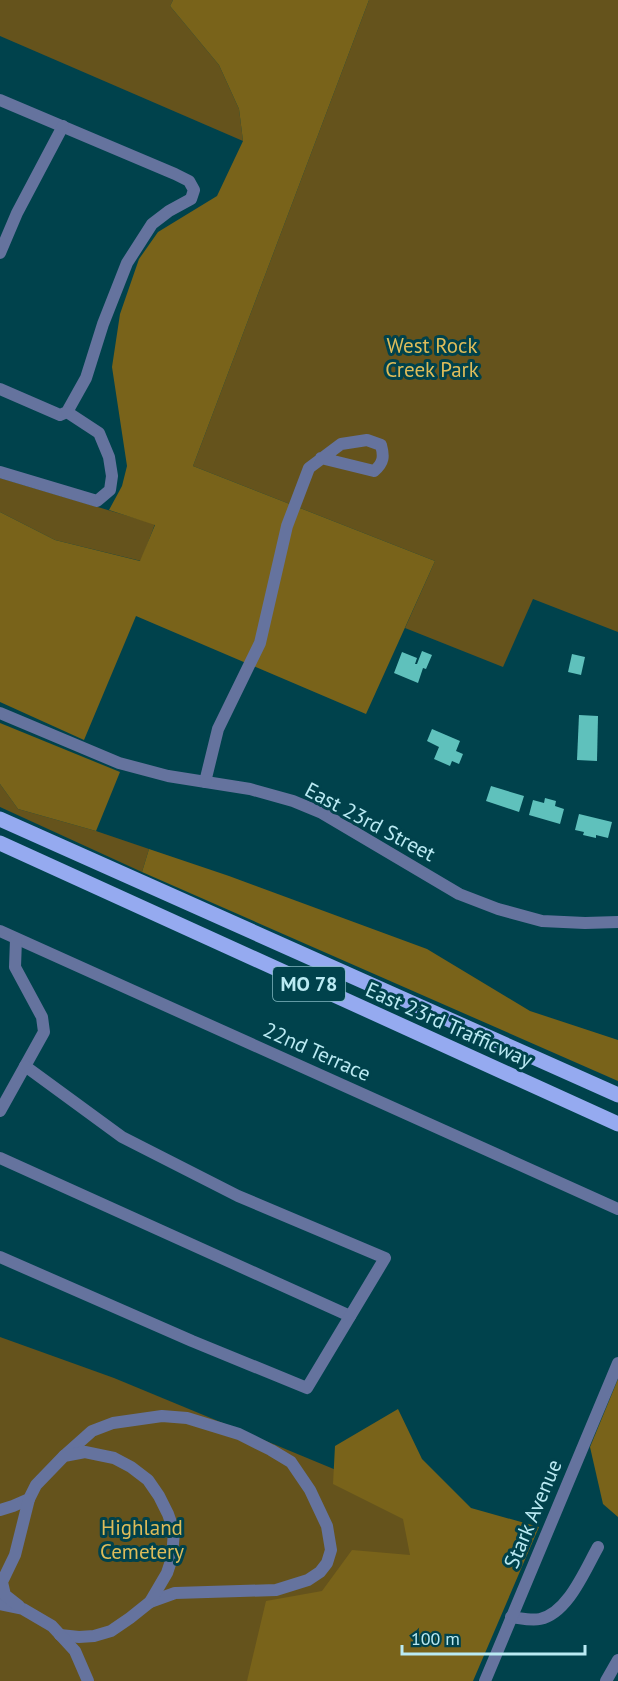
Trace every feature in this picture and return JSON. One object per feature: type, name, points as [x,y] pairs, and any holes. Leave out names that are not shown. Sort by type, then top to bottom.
[{"type":"main road","name":"East 23rd Trafficway","points":[[0,819],[618,1095]]},
{"type":"main road","name":"East 23rd Trafficway","points":[[0,843],[618,1124]]},
{"type":"street","points":[[0,100],[175,174],[189,181],[194,189],[191,199],[152,224],[127,262],[107,313],[86,378],[67,412],[60,415],[0,389]]},
{"type":"street","points":[[0,253],[17,213],[63,126]]},
{"type":"street","points":[[0,472],[97,501],[110,490],[112,476],[109,457],[99,434],[67,412]]},
{"type":"street","points":[[205,782],[218,729],[260,643],[286,526],[309,468],[321,458],[341,444],[367,440],[381,445],[383,454],[381,466],[374,471],[321,458]]},
{"type":"street","name":"East 23rd Street","points":[[0,713],[119,763],[168,776],[249,789],[293,801],[322,813],[459,894],[498,909],[542,921],[618,922]]},
{"type":"street","name":"22nd Terrace","points":[[0,931],[618,1209]]},
{"type":"street","points":[[0,1111],[44,1032],[42,1017],[15,967],[16,939]]},
{"type":"street","points":[[0,1257],[192,1341],[307,1388],[386,1258],[238,1196],[122,1137],[25,1066]]},
{"type":"street","points":[[0,1158],[350,1316]]},
{"type":"street","name":"Stark Avenue","points":[[485,1681],[618,1363]]},
{"type":"street","points":[[60,1635],[94,1636],[111,1631],[150,1602],[162,1597],[184,1593],[276,1590],[308,1580],[320,1572],[327,1563],[332,1550],[327,1526],[299,1472],[291,1462],[239,1434],[187,1418],[162,1416],[113,1423],[92,1431],[64,1456],[36,1485],[28,1498],[15,1555],[1,1582],[5,1595],[22,1609],[52,1626],[60,1635],[75,1651],[88,1681]]},
{"type":"street","points":[[64,1456],[85,1452],[114,1458],[148,1480],[159,1496],[174,1531],[172,1558],[167,1574],[150,1602]]},
{"type":"street","points":[[0,1510],[28,1498]]},
{"type":"street","points":[[512,1617],[537,1620],[549,1616],[565,1603],[598,1547]]},
{"type":"street","points":[[0,1604],[22,1609]]},
{"type":"street","points":[[606,1681],[618,1660]]},
{"type":"green space","points":[[0,0],[173,0],[170,6],[219,65],[239,109],[243,141],[0,36]]},
{"type":"green space","name":"West Rock Creek Park","points":[[369,0],[618,0],[618,632],[533,599],[503,667],[405,628],[435,561],[193,466]]},
{"type":"green space","points":[[0,478],[155,524],[141,561],[55,540],[0,512]]},
{"type":"green space","points":[[0,784],[18,809],[149,849],[142,872],[0,807]]},
{"type":"green space","name":"Highland Cemetery","points":[[0,1337],[114,1378],[522,1547],[466,1681],[0,1681]]},
{"type":"shaded area","points":[[173,0],[369,0],[193,466],[435,561],[366,714],[136,616],[84,740],[0,702],[0,512],[55,540],[140,561],[155,525],[109,510],[122,486],[127,466],[112,367],[120,314],[139,259],[158,232],[217,196],[243,141],[239,109],[219,65],[170,6]]},
{"type":"shaded area","points":[[0,723],[120,772],[96,831],[18,809],[0,784]]},
{"type":"shaded area","points":[[149,849],[427,949],[530,1011],[618,1040],[618,1081],[142,872]]},
{"type":"shaded area","points":[[618,1379],[618,1517],[603,1504],[590,1447]]},
{"type":"shaded area","points":[[398,1409],[422,1459],[471,1508],[539,1527],[473,1681],[247,1681],[266,1601],[322,1591],[352,1550],[410,1555],[403,1519],[333,1484],[335,1446]]},
{"type":"building","points":[[422,651],[432,655],[426,669],[423,668],[418,683],[394,673],[402,652],[417,658],[415,664],[417,664]]},
{"type":"building","points":[[572,654],[585,657],[581,675],[568,672]]},
{"type":"building","points":[[579,715],[598,716],[597,761],[577,760]]},
{"type":"building","points":[[432,729],[460,741],[456,751],[463,754],[459,764],[452,761],[450,766],[434,759],[439,747],[427,741]]},
{"type":"building","points":[[491,786],[524,796],[519,812],[486,801]]},
{"type":"building","points":[[545,798],[556,801],[555,806],[564,809],[560,824],[529,815],[533,800],[544,803]]},
{"type":"building","points":[[579,814],[612,822],[608,838],[583,835],[584,832],[575,830]]}]
